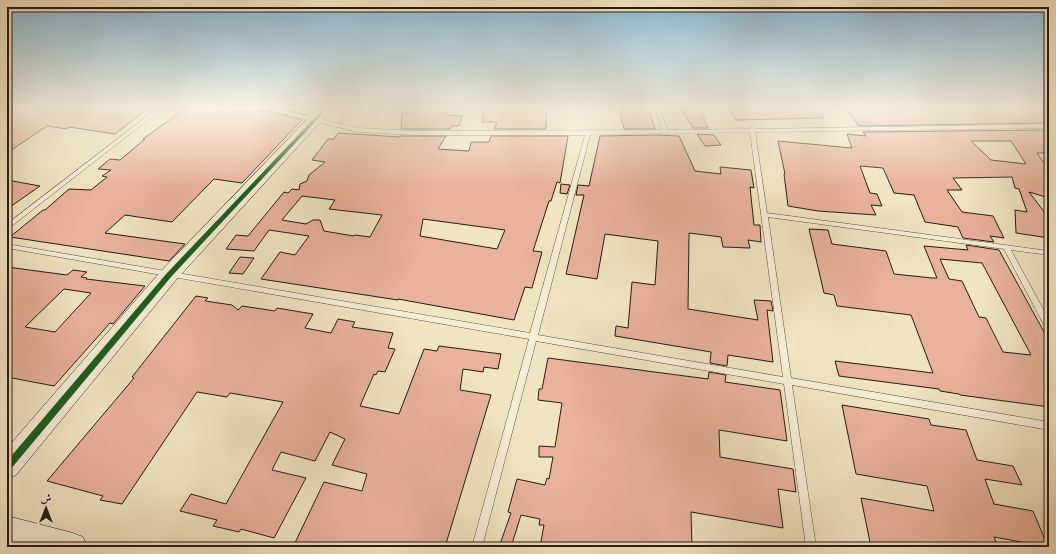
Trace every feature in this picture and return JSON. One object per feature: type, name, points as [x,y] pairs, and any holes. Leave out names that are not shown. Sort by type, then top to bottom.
[{"type":"street","points":[[7,467],[169,274],[300,134]]},
{"type":"street","points":[[7,530],[74,547]]},
{"type":"lane","points":[[7,227],[128,134]]},
{"type":"lane","points":[[477,547],[588,134]]},
{"type":"lane","points":[[753,134],[789,382],[811,547]]},
{"type":"lane","points":[[765,215],[1049,253]]},
{"type":"lane","points":[[7,246],[1049,426]]},
{"type":"lane","points":[[1006,247],[1049,327]]},
{"type":"building","points":[[7,134],[35,134],[7,153]]},
{"type":"building","points":[[150,134],[289,134],[242,183],[214,179],[172,222],[125,215],[105,233],[185,244],[169,261],[10,237],[69,189],[91,190],[107,177],[102,176],[111,170],[98,169],[110,159],[120,160],[145,139],[143,139]]},
{"type":"building","points":[[337,134],[400,137],[446,136],[438,149],[469,151],[471,142],[489,142],[491,136],[568,136],[560,183],[557,182],[551,201],[549,201],[533,251],[542,252],[532,288],[525,287],[514,320],[398,299],[261,279],[280,252],[295,255],[309,236],[269,230],[254,251],[226,249],[236,235],[248,236],[284,192],[288,193],[292,189],[299,190],[300,184],[307,181],[309,175],[325,162],[312,160],[328,139],[334,139]],"holes":[[[302,196],[335,200],[329,209],[382,215],[370,237],[324,231],[320,220],[313,220],[306,224],[282,220]],[[423,219],[505,230],[497,249],[420,236]]]},
{"type":"building","points":[[697,134],[714,135],[721,145],[705,146]]},
{"type":"building","points":[[847,134],[866,136],[864,134],[1049,134],[1049,153],[1037,153],[1049,170],[1049,198],[1029,192],[1049,218],[1049,238],[1016,233],[1015,210],[1027,212],[1019,189],[1015,188],[1012,177],[953,178],[962,190],[947,190],[962,212],[993,216],[1004,238],[990,236],[994,242],[963,238],[958,227],[925,222],[914,195],[894,193],[883,168],[860,166],[870,193],[877,194],[882,206],[871,205],[876,215],[818,211],[788,206],[785,174],[778,141],[852,148]],"holes":[[[971,141],[1011,141],[1026,164],[991,160]]]},
{"type":"building","points":[[600,136],[679,136],[695,171],[721,174],[720,167],[751,170],[754,188],[750,187],[754,225],[760,225],[761,242],[748,240],[750,248],[723,247],[721,237],[689,233],[688,309],[758,320],[754,300],[771,301],[773,311],[767,310],[773,362],[728,355],[727,366],[710,363],[711,352],[615,336],[616,326],[628,328],[632,282],[655,285],[658,241],[605,234],[597,279],[566,274],[584,195],[576,195],[578,185],[589,186]]},
{"type":"building","points":[[7,180],[40,186],[7,209]]},
{"type":"building","points":[[561,184],[570,185],[567,194],[560,193]]},
{"type":"building","points":[[809,229],[828,230],[832,244],[886,251],[894,274],[937,278],[924,246],[968,250],[966,245],[999,250],[1049,341],[1049,407],[960,395],[940,391],[939,389],[839,376],[835,361],[933,373],[911,315],[837,306],[834,295],[824,293]],"holes":[[[940,259],[982,263],[1031,355],[1003,352],[986,318],[979,317],[962,281],[949,279]]]},
{"type":"building","points":[[240,257],[254,258],[243,274],[229,273]]},
{"type":"building","points":[[7,267],[67,275],[73,270],[87,272],[81,277],[87,278],[86,279],[145,286],[113,324],[110,323],[54,386],[7,377]],"holes":[[[64,289],[91,293],[55,332],[25,327]]]},
{"type":"building","points":[[196,296],[208,298],[205,301],[232,305],[238,310],[242,306],[275,311],[277,308],[313,314],[305,328],[331,333],[338,319],[355,322],[352,327],[393,333],[388,348],[395,349],[385,372],[378,371],[376,375],[374,374],[360,406],[399,414],[424,349],[437,351],[439,346],[501,354],[498,369],[484,367],[483,372],[463,369],[460,390],[491,395],[445,547],[293,547],[324,482],[362,491],[367,474],[332,465],[345,439],[330,432],[315,461],[281,452],[272,470],[306,478],[274,538],[241,529],[239,532],[213,526],[217,520],[180,511],[191,494],[226,504],[283,402],[230,393],[227,397],[197,392],[122,504],[100,500],[103,496],[47,481],[134,378],[132,377]]},
{"type":"building","points":[[548,358],[708,379],[709,372],[726,375],[725,382],[780,390],[787,441],[719,430],[720,457],[793,469],[796,492],[778,489],[783,528],[691,512],[692,547],[540,547],[544,525],[539,525],[540,519],[521,515],[511,547],[499,547],[511,513],[508,512],[517,479],[545,485],[547,478],[549,479],[553,457],[539,457],[539,446],[555,447],[562,403],[538,400],[539,389],[542,389]]},
{"type":"building","points":[[842,405],[929,419],[931,425],[966,430],[977,460],[1013,466],[1022,485],[985,479],[994,504],[1033,511],[1048,547],[994,537],[998,547],[871,547],[861,498],[934,511],[927,486],[856,474]]},
{"type":"cycle path","points":[[7,467],[169,275],[302,134]]}]
